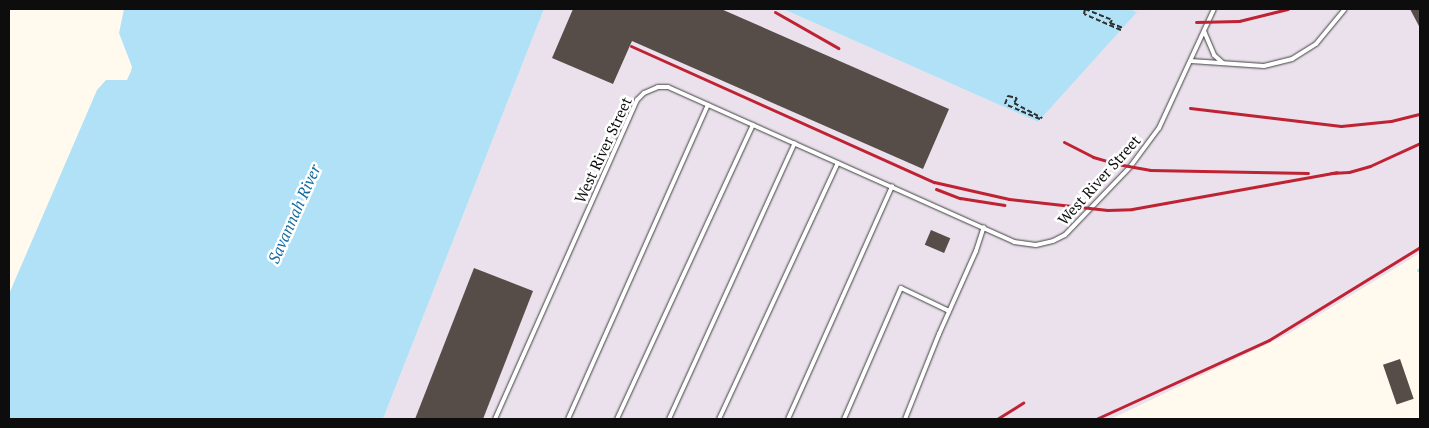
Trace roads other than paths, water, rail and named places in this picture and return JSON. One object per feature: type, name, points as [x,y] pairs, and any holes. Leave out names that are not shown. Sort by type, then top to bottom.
[{"type":"lane","name":"West River Street","points":[[495,419],[637,100],[651,90],[668,87],[1014,242],[1036,245],[1053,241],[1065,235],[1130,166],[1160,128],[1214,9]]},
{"type":"lane","points":[[1191,61],[1264,66],[1292,59],[1316,44],[1344,9]]},
{"type":"lane","points":[[1204,31],[1214,55],[1223,64]]},
{"type":"lane","points":[[568,419],[708,104]]},
{"type":"lane","points":[[617,419],[753,124]]},
{"type":"lane","points":[[669,419],[795,143]]},
{"type":"lane","points":[[719,419],[838,163]]},
{"type":"lane","points":[[788,419],[892,186]]},
{"type":"lane","points":[[905,419],[949,311],[976,251],[984,227]]},
{"type":"lane","points":[[844,419],[901,288],[949,311]]},
{"type":"water","name":"Savannah River","points":[[124,9],[544,9],[383,419],[9,419],[9,294],[97,90],[106,80],[127,80],[131,71],[132,67],[119,33]]},
{"type":"water","points":[[783,9],[1129,9],[1137,12],[1038,122]]},
{"type":"railway","points":[[1196,22],[1239,21],[1288,9]]},
{"type":"railway","points":[[775,12],[838,48]]},
{"type":"railway","points":[[631,46],[934,182],[1009,199],[1107,210],[1132,209],[1337,172]]},
{"type":"railway","points":[[1190,108],[1341,126],[1391,121],[1420,114]]},
{"type":"railway","points":[[1064,142],[1093,157],[1150,170],[1308,173]]},
{"type":"railway","points":[[1331,173],[1349,172],[1370,166],[1420,143]]},
{"type":"railway","points":[[936,189],[960,198],[1004,205]]},
{"type":"railway","points":[[1096,419],[1269,340],[1420,247]]},
{"type":"railway","points":[[997,419],[1023,403]]}]
